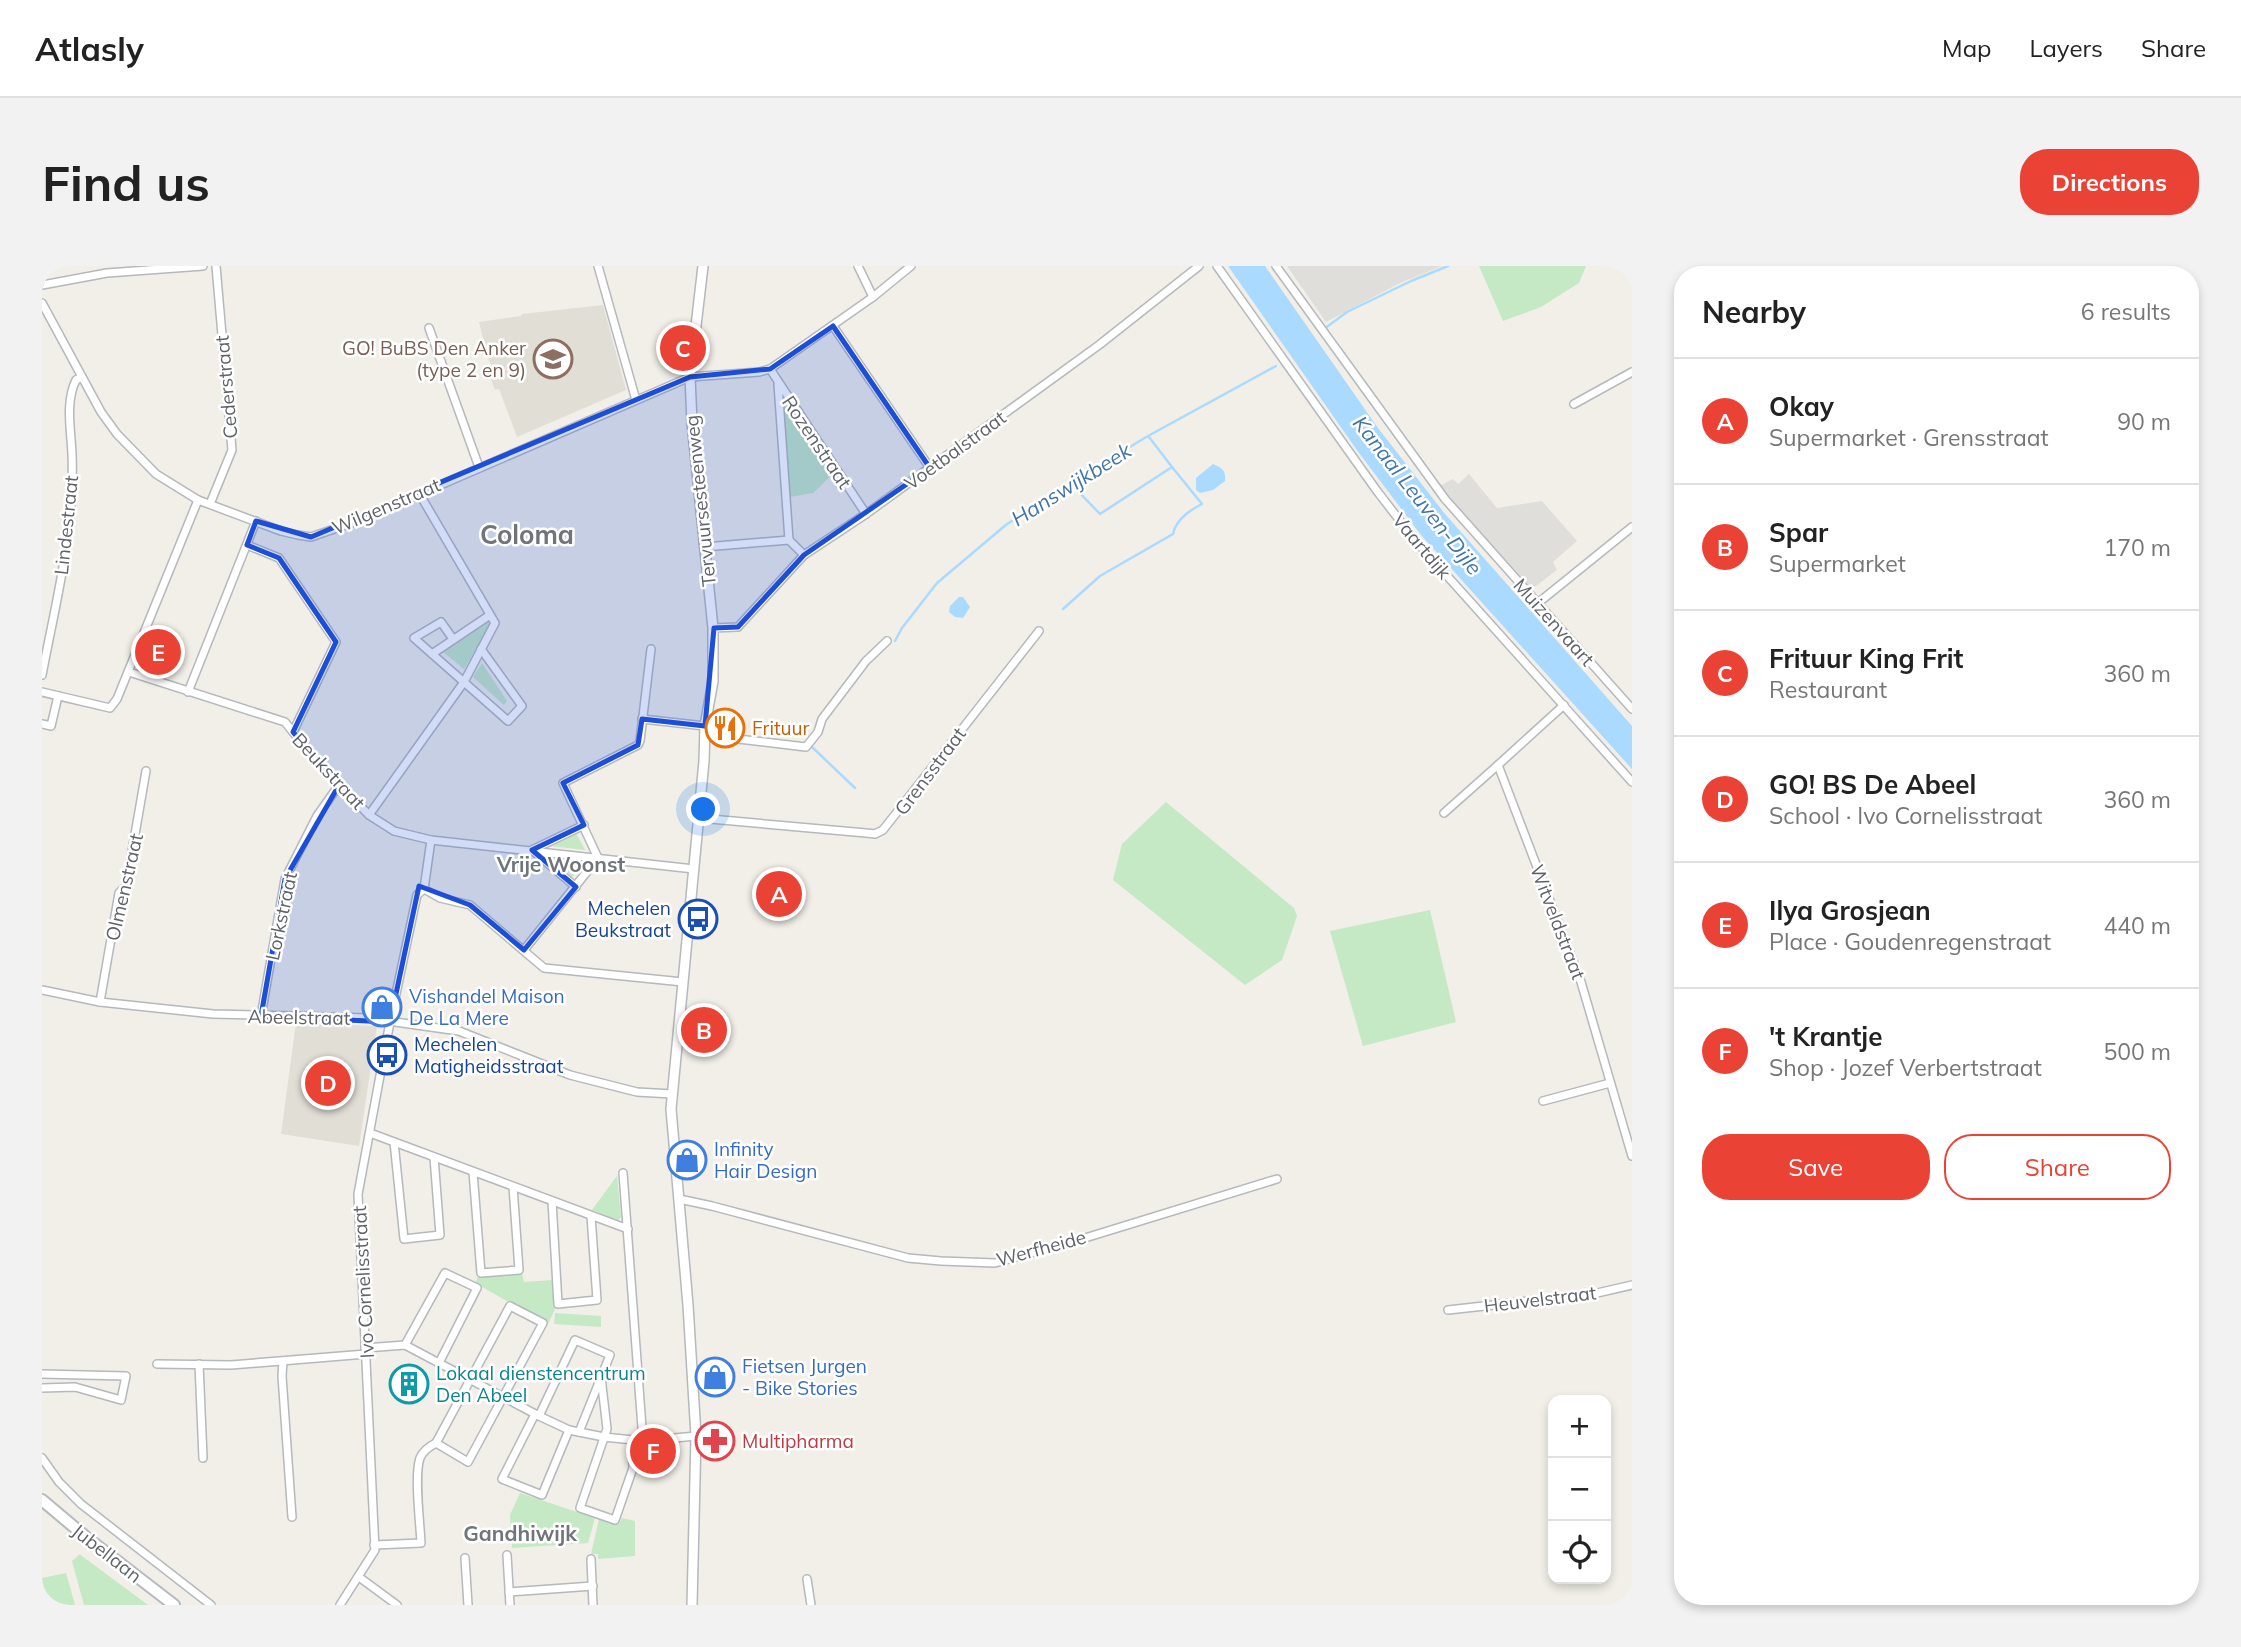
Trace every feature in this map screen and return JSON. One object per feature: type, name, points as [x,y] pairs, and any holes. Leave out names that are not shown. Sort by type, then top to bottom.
[{"type":"main road","name":"Jubellaan","points":[[42,1500],[174,1605]]},
{"type":"street","points":[[42,285],[107,273],[203,266]]},
{"type":"street","name":"Cederstraat","points":[[210,504],[232,450],[216,266]]},
{"type":"street","points":[[597,266],[636,400]]},
{"type":"street","name":"Tervuursesteenweg","points":[[692,1605],[696,1436],[688,1305],[671,1123],[704,761],[704,731],[713,681],[713,628],[692,423],[690,377],[703,266]]},
{"type":"street","points":[[858,266],[873,297]]},
{"type":"street","points":[[769,369],[873,297],[911,266]]},
{"type":"street","name":"Voetbalstraat","points":[[713,628],[738,626],[804,555],[866,514],[1099,345],[1199,266]]},
{"type":"street","name":"Vaartdijk","points":[[1217,266],[1414,539],[1632,782]]},
{"type":"street","name":"Muizenvaart","points":[[1276,266],[1445,499],[1632,709]]},
{"type":"street","name":"Wilgenstraat","points":[[42,303],[101,412],[133,453],[156,474],[198,500],[281,531],[311,537],[357,521],[690,377],[769,369]]},
{"type":"street","points":[[833,326],[930,468]]},
{"type":"street","points":[[429,328],[479,467]]},
{"type":"street","name":"Rozenstraat","points":[[769,369],[866,514]]},
{"type":"street","points":[[1574,404],[1632,372]]},
{"type":"street","name":"Lindestraat","points":[[42,675],[68,547],[73,485],[70,397],[76,380],[82,377]]},
{"type":"street","points":[[778,383],[789,540],[804,555]]},
{"type":"street","points":[[369,815],[464,682],[495,623],[419,493]]},
{"type":"street","points":[[42,692],[110,708],[129,672],[198,500]]},
{"type":"street","points":[[188,692],[256,521]]},
{"type":"street","points":[[1538,603],[1632,527]]},
{"type":"street","points":[[705,547],[789,540]]},
{"type":"street","points":[[247,544],[279,558],[336,642],[293,732]]},
{"type":"street","points":[[432,654],[490,615]]},
{"type":"street","points":[[453,639],[442,622],[414,638],[508,721],[522,706],[481,649]]},
{"type":"street","name":"Grensstraat","points":[[699,818],[875,834],[883,831],[1039,632]]},
{"type":"street","points":[[642,719],[764,742],[806,747],[818,732],[821,719],[866,661],[887,641]]},
{"type":"street","points":[[524,950],[598,858],[563,783],[638,745],[651,649]]},
{"type":"street","name":"Beukstraat","points":[[129,672],[285,722],[339,785],[369,815],[394,831],[431,840],[694,869]]},
{"type":"street","points":[[42,724],[51,726],[58,696]]},
{"type":"street","points":[[1444,813],[1564,705]]},
{"type":"street","name":"Witveldstraat","points":[[1498,765],[1581,982],[1610,1083],[1628,1125],[1632,1156]]},
{"type":"street","name":"Olmenstraat","points":[[100,1002],[119,893],[126,886],[146,771]]},
{"type":"street","name":"Lorkstraat","points":[[261,1016],[285,879],[317,816],[339,785]]},
{"type":"street","points":[[576,887],[532,850],[584,825]]},
{"type":"street","name":"Ivo Cornelisstraat","points":[[340,1605],[375,1550],[358,1194],[390,1022],[417,895],[424,888],[431,840]]},
{"type":"street","points":[[424,888],[440,898],[470,905],[544,968],[683,982]]},
{"type":"street","name":"Abeelstraat","points":[[42,990],[100,1002],[213,1014],[367,1018],[459,1031],[570,1076],[637,1092],[672,1094]]},
{"type":"street","points":[[1543,1101],[1610,1083]]},
{"type":"street","points":[[370,1133],[628,1229]]},
{"type":"street","points":[[394,1142],[404,1239],[440,1235],[434,1157]]},
{"type":"street","points":[[473,1172],[481,1273],[519,1270],[513,1186]]},
{"type":"street","points":[[623,1173],[643,1441]]},
{"type":"street","name":"Werfheide","points":[[678,1199],[908,1258],[995,1263],[1277,1179]]},
{"type":"street","points":[[552,1201],[558,1304],[597,1300],[591,1216]]},
{"type":"street","points":[[405,1345],[445,1273],[477,1288],[439,1363]]},
{"type":"street","name":"Heuvelstraat","points":[[1448,1310],[1593,1294],[1632,1285]]},
{"type":"street","points":[[374,1545],[422,1543],[418,1470],[421,1456],[436,1443],[510,1306],[543,1323],[468,1462],[436,1443]]},
{"type":"street","points":[[569,1430],[542,1495],[502,1479],[575,1340],[610,1355],[579,1432]]},
{"type":"street","points":[[158,1364],[231,1365],[283,1361],[405,1345],[569,1430],[643,1441],[696,1436]]},
{"type":"street","points":[[283,1361],[292,1517]]},
{"type":"street","points":[[199,1364],[203,1458]]},
{"type":"street","points":[[42,1374],[126,1376],[121,1400],[75,1387],[42,1388]]},
{"type":"street","points":[[601,1377],[607,1429],[580,1508],[615,1520],[633,1468],[632,1440]]},
{"type":"street","points":[[42,1458],[59,1482],[81,1504],[211,1605]]},
{"type":"street","points":[[507,1555],[510,1605]]},
{"type":"street","points":[[465,1558],[468,1605]]},
{"type":"street","points":[[591,1559],[593,1605]]},
{"type":"street","points":[[359,1577],[397,1605]]},
{"type":"street","points":[[807,1578],[811,1605]]},
{"type":"street","points":[[509,1592],[593,1586]]},
{"type":"highlighted area","points":[[833,326],[930,468],[804,555],[738,627],[714,628],[705,726],[642,719],[638,745],[563,783],[584,825],[532,850],[576,887],[524,950],[470,905],[419,886],[390,1022],[261,1016],[285,879],[339,785],[293,732],[336,642],[279,558],[247,545],[256,521],[311,537],[690,377],[770,369]]},
{"type":"shaded area","points":[[1287,266],[1442,266],[1400,283],[1326,322]]},
{"type":"shaded area","name":"GO! BuBS Den Anker (type 2 en 9)","points":[[603,305],[626,390],[517,437],[499,389],[495,390],[489,374],[493,371],[479,322]]},
{"type":"shaded area","points":[[1469,474],[1497,508],[1542,501],[1577,541],[1553,562],[1557,570],[1532,589],[1439,486],[1453,479],[1458,484]]},
{"type":"shaded area","points":[[296,1023],[377,1026],[359,1146],[281,1134]]},
{"type":"green space","points":[[1479,266],[1586,266],[1579,283],[1541,307],[1503,321]]},
{"type":"green space","points":[[787,405],[834,473],[813,493],[790,497],[783,407]]},
{"type":"green space","points":[[490,621],[464,669],[443,652]]},
{"type":"green space","points":[[482,663],[507,701],[504,705],[473,677]]},
{"type":"green space","points":[[1166,802],[1294,908],[1297,916],[1282,960],[1245,985],[1113,880],[1122,844]]},
{"type":"green space","points":[[576,833],[585,850],[550,846]]},
{"type":"green space","points":[[547,859],[582,864],[572,878]]},
{"type":"green space","points":[[1430,910],[1456,1022],[1363,1046],[1330,931]]},
{"type":"green space","points":[[617,1176],[621,1217],[618,1220],[592,1210]]},
{"type":"green space","points":[[522,1273],[524,1282],[553,1280],[556,1307],[548,1324],[475,1283],[478,1277]]},
{"type":"green space","points":[[555,1313],[601,1316],[601,1327],[554,1324]]},
{"type":"green space","points":[[520,1493],[595,1518],[588,1543],[512,1548],[510,1515]]},
{"type":"green space","points":[[622,1518],[635,1521],[635,1556],[598,1559],[598,1554],[591,1554],[599,1519],[619,1524]]},
{"type":"green space","points":[[80,1554],[148,1605],[84,1605],[72,1561]]},
{"type":"green space","points":[[66,1573],[75,1605],[42,1605],[42,1578]]},
{"type":"water","name":"Kanaal Leuven-Dijle","points":[[1228,266],[1265,266],[1378,428],[1445,514],[1632,726],[1632,769],[1421,535],[1359,453]]},
{"type":"water","points":[[1213,464],[1223,470],[1225,481],[1213,490],[1200,493],[1196,490],[1196,478]]},
{"type":"water","points":[[959,597],[963,597],[970,607],[963,618],[955,617],[949,612],[950,606]]},
{"type":"waterway","name":"Hanswijkbeek","points":[[1324,329],[1347,312],[1448,266]]},
{"type":"waterway","name":"Hanswijkbeek","points":[[895,641],[937,583],[1007,524],[1148,436],[1276,366]]},
{"type":"waterway","points":[[1072,485],[1100,514],[1172,467],[1149,437]]},
{"type":"waterway","points":[[1063,609],[1100,576],[1173,534],[1184,516],[1202,504],[1172,467]]},
{"type":"waterway","name":"Hanswijkbeek","points":[[812,747],[855,788]]},
{"type":"place","name":"Frituur King Frit","points":[[683,348]]},
{"type":"place","name":"GO! BuBS Den Anker (type 2 en 9)","points":[[553,359]]},
{"type":"place","name":"Ilya Grosjean","points":[[158,652]]},
{"type":"place","name":"Frituur","points":[[725,728]]},
{"type":"place","name":"Okay","points":[[779,894]]},
{"type":"place","name":"Mechelen Beukstraat","points":[[698,919]]},
{"type":"place","name":"Vishandel Maison De La Mere","points":[[382,1007]]},
{"type":"place","name":"Spar","points":[[704,1030]]},
{"type":"place","name":"Mechelen Matigheidsstraat","points":[[387,1055]]},
{"type":"place","name":"GO! BS De Abeel","points":[[328,1083]]},
{"type":"place","name":"Infinity Hair Design","points":[[687,1160]]},
{"type":"place","name":"Fietsen Jurgen - Bike Stories","points":[[715,1377]]},
{"type":"place","name":"Lokaal dienstencentrum Den Abeel","points":[[409,1384]]},
{"type":"place","name":"Multipharma","points":[[715,1441]]},
{"type":"place","name":"'t Krantje","points":[[653,1451]]},
{"type":"district","name":"Coloma","points":[[527,534]]},
{"type":"district","name":"Vrije Woonst","points":[[561,864]]},
{"type":"district","name":"Gandhiwijk","points":[[520,1533]]}]
